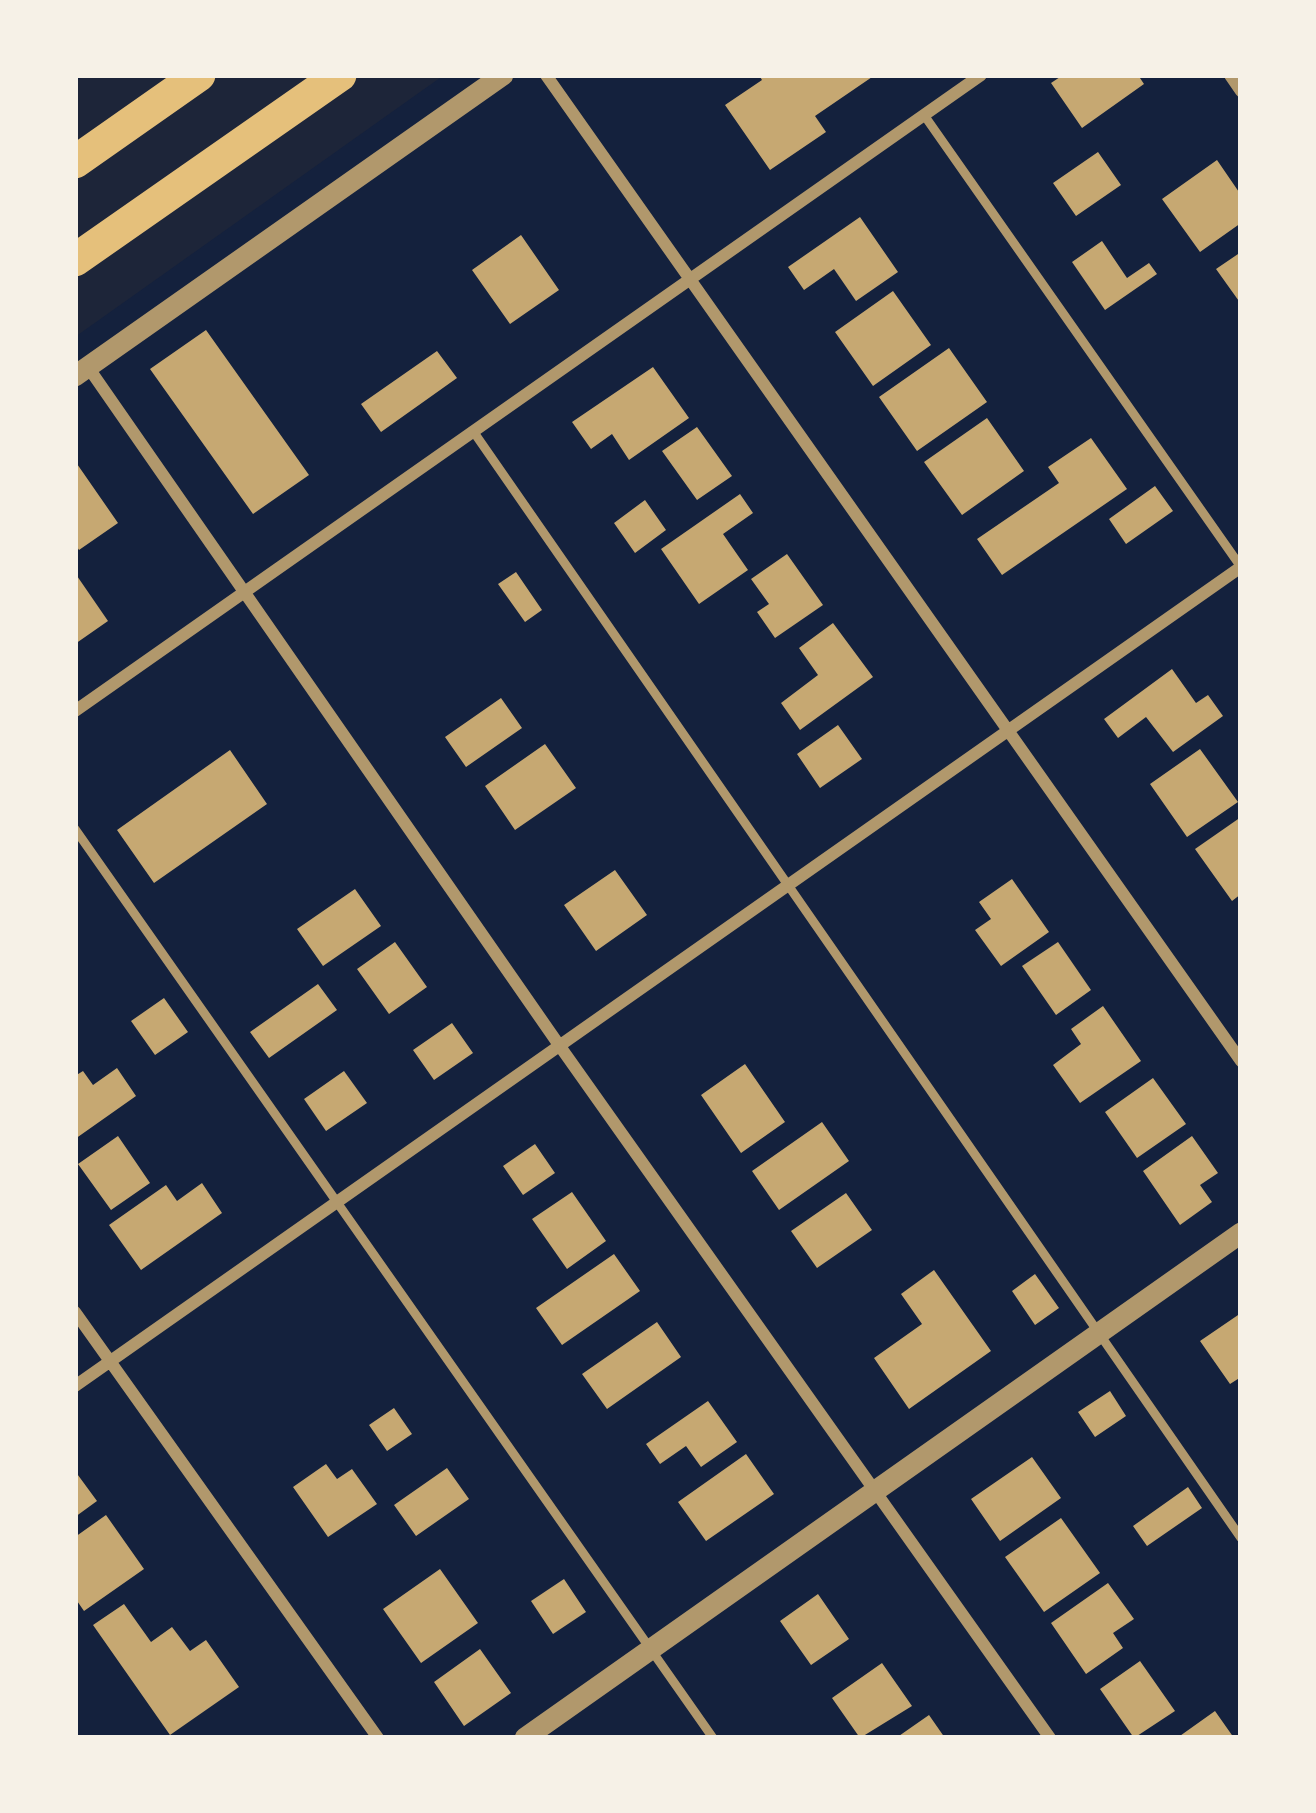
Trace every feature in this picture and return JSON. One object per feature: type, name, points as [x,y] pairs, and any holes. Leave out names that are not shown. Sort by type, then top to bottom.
[{"type":"highway","points":[[75,162],[199,75]]},
{"type":"highway","points":[[75,260],[340,75]]},
{"type":"street","points":[[503,75],[79,364],[246,592],[559,1045],[1050,1738]]},
{"type":"street","points":[[546,75],[1241,1061]]},
{"type":"street","points":[[75,711],[981,75]]},
{"type":"street","points":[[1230,75],[1241,91]]},
{"type":"street","points":[[75,1386],[1241,567]]},
{"type":"street","points":[[525,1738],[1241,1233]]},
{"type":"street","points":[[75,1312],[378,1738]]},
{"type":"lane","points":[[924,115],[1241,567]]},
{"type":"lane","points":[[473,431],[1241,1538]]},
{"type":"lane","points":[[75,829],[712,1738]]},
{"type":"shaded area","points":[[86,75],[444,75],[75,337],[75,82]]},
{"type":"building","points":[[759,75],[875,75],[815,116],[826,132],[770,170],[725,105],[762,80]]},
{"type":"building","points":[[1063,75],[1138,75],[1144,84],[1082,128],[1051,83]]},
{"type":"building","points":[[1098,152],[1121,185],[1076,216],[1053,183]]},
{"type":"building","points":[[1217,160],[1241,195],[1241,223],[1200,252],[1162,199]]},
{"type":"building","points":[[860,217],[898,272],[856,301],[834,269],[804,290],[788,267]]},
{"type":"building","points":[[521,235],[559,290],[510,324],[472,270]]},
{"type":"building","points":[[1102,241],[1127,278],[1149,263],[1157,274],[1105,310],[1072,262]]},
{"type":"building","points":[[1241,252],[1241,304],[1216,269]]},
{"type":"building","points":[[893,291],[931,345],[873,386],[835,332]]},
{"type":"building","points":[[206,330],[309,475],[253,514],[150,369]]},
{"type":"building","points":[[949,348],[987,402],[917,451],[879,397]]},
{"type":"building","points":[[437,351],[457,378],[381,432],[361,404]]},
{"type":"building","points":[[653,367],[689,418],[629,460],[612,434],[591,449],[572,422]]},
{"type":"building","points":[[987,418],[1024,471],[962,515],[924,462]]},
{"type":"building","points":[[697,427],[732,476],[697,500],[662,451]]},
{"type":"building","points":[[1091,438],[1127,489],[1002,575],[977,539],[1059,483],[1048,467]]},
{"type":"building","points":[[75,461],[118,523],[79,550],[75,544]]},
{"type":"building","points":[[1155,486],[1173,511],[1126,544],[1109,519]]},
{"type":"building","points":[[740,494],[753,513],[723,534],[748,570],[699,604],[661,549]]},
{"type":"building","points":[[645,500],[666,530],[635,553],[614,523]]},
{"type":"building","points":[[787,554],[823,605],[775,638],[757,612],[769,604],[751,579]]},
{"type":"building","points":[[516,572],[542,610],[525,622],[498,584]]},
{"type":"building","points":[[75,573],[108,621],[75,644]]},
{"type":"building","points":[[833,623],[873,677],[800,730],[781,703],[818,675],[799,648]]},
{"type":"building","points":[[1172,669],[1196,703],[1208,695],[1223,716],[1173,752],[1146,717],[1118,738],[1104,719]]},
{"type":"building","points":[[501,698],[522,728],[466,767],[445,737]]},
{"type":"building","points":[[838,725],[862,759],[820,788],[797,754]]},
{"type":"building","points":[[545,744],[576,788],[515,830],[485,786]]},
{"type":"building","points":[[1200,749],[1238,802],[1187,837],[1150,784]]},
{"type":"building","points":[[230,750],[267,804],[154,883],[117,830]]},
{"type":"building","points":[[1241,817],[1241,894],[1232,901],[1195,849]]},
{"type":"building","points":[[615,870],[647,915],[596,951],[564,905]]},
{"type":"building","points":[[1012,879],[1049,932],[1001,966],[975,930],[991,919],[979,902]]},
{"type":"building","points":[[355,889],[381,926],[323,966],[297,929]]},
{"type":"building","points":[[395,942],[427,987],[389,1014],[357,969]]},
{"type":"building","points":[[1058,942],[1091,990],[1056,1015],[1022,966]]},
{"type":"building","points":[[318,984],[337,1010],[269,1058],[250,1032]]},
{"type":"building","points":[[164,998],[188,1032],[155,1055],[131,1021]]},
{"type":"building","points":[[1103,1006],[1141,1061],[1080,1103],[1053,1065],[1081,1044],[1071,1029]]},
{"type":"building","points":[[452,1023],[473,1053],[434,1080],[413,1050]]},
{"type":"building","points":[[745,1064],[785,1122],[741,1153],[701,1095]]},
{"type":"building","points":[[117,1068],[136,1096],[75,1139],[75,1076],[83,1071],[93,1085]]},
{"type":"building","points":[[344,1071],[367,1103],[326,1131],[304,1099]]},
{"type":"building","points":[[1153,1078],[1186,1124],[1137,1158],[1105,1112]]},
{"type":"building","points":[[822,1122],[849,1161],[779,1210],[752,1171]]},
{"type":"building","points":[[118,1136],[150,1183],[111,1210],[78,1164]]},
{"type":"building","points":[[1192,1136],[1218,1173],[1200,1185],[1212,1202],[1180,1225],[1143,1171]]},
{"type":"building","points":[[535,1144],[555,1173],[523,1195],[503,1166]]},
{"type":"building","points":[[202,1183],[222,1213],[141,1270],[109,1225],[166,1185],[177,1201]]},
{"type":"building","points":[[572,1192],[606,1241],[567,1269],[532,1219]]},
{"type":"building","points":[[846,1193],[872,1230],[817,1268],[791,1231]]},
{"type":"building","points":[[614,1254],[640,1291],[562,1345],[536,1308]]},
{"type":"building","points":[[934,1270],[991,1351],[909,1409],[874,1358],[922,1324],[901,1294]]},
{"type":"building","points":[[1035,1274],[1059,1308],[1035,1325],[1012,1291]]},
{"type":"building","points":[[1241,1313],[1241,1377],[1230,1384],[1200,1341]]},
{"type":"building","points":[[657,1322],[681,1357],[607,1409],[582,1374]]},
{"type":"building","points":[[1110,1391],[1126,1416],[1095,1437],[1078,1412]]},
{"type":"building","points":[[708,1401],[737,1442],[701,1467],[686,1446],[660,1464],[646,1444]]},
{"type":"building","points":[[394,1408],[412,1434],[387,1451],[369,1425]]},
{"type":"building","points":[[746,1454],[774,1494],[706,1541],[678,1502]]},
{"type":"building","points":[[1032,1457],[1061,1498],[1000,1541],[971,1499]]},
{"type":"building","points":[[326,1464],[337,1479],[352,1469],[377,1504],[328,1537],[293,1487]]},
{"type":"building","points":[[447,1468],[469,1499],[416,1536],[394,1505]]},
{"type":"building","points":[[75,1471],[97,1501],[75,1517]]},
{"type":"building","points":[[1188,1487],[1202,1508],[1147,1546],[1133,1526]]},
{"type":"building","points":[[106,1515],[144,1569],[84,1611],[75,1598],[75,1537]]},
{"type":"building","points":[[1061,1518],[1100,1573],[1044,1612],[1005,1557]]},
{"type":"building","points":[[440,1569],[478,1623],[421,1663],[383,1609]]},
{"type":"building","points":[[564,1579],[586,1612],[553,1634],[531,1601]]},
{"type":"building","points":[[1108,1583],[1134,1619],[1113,1633],[1123,1648],[1086,1674],[1051,1623]]},
{"type":"building","points":[[818,1594],[849,1639],[811,1665],[780,1621]]},
{"type":"building","points":[[124,1604],[151,1642],[172,1627],[190,1651],[206,1640],[239,1687],[170,1735],[93,1625]]},
{"type":"building","points":[[480,1649],[511,1693],[464,1726],[434,1682]]},
{"type":"building","points":[[1140,1661],[1175,1711],[1134,1738],[1100,1689]]},
{"type":"building","points":[[882,1663],[912,1706],[860,1738],[832,1698]]},
{"type":"building","points":[[1215,1711],[1234,1738],[1177,1738]]},
{"type":"building","points":[[929,1715],[945,1738],[896,1738]]}]
